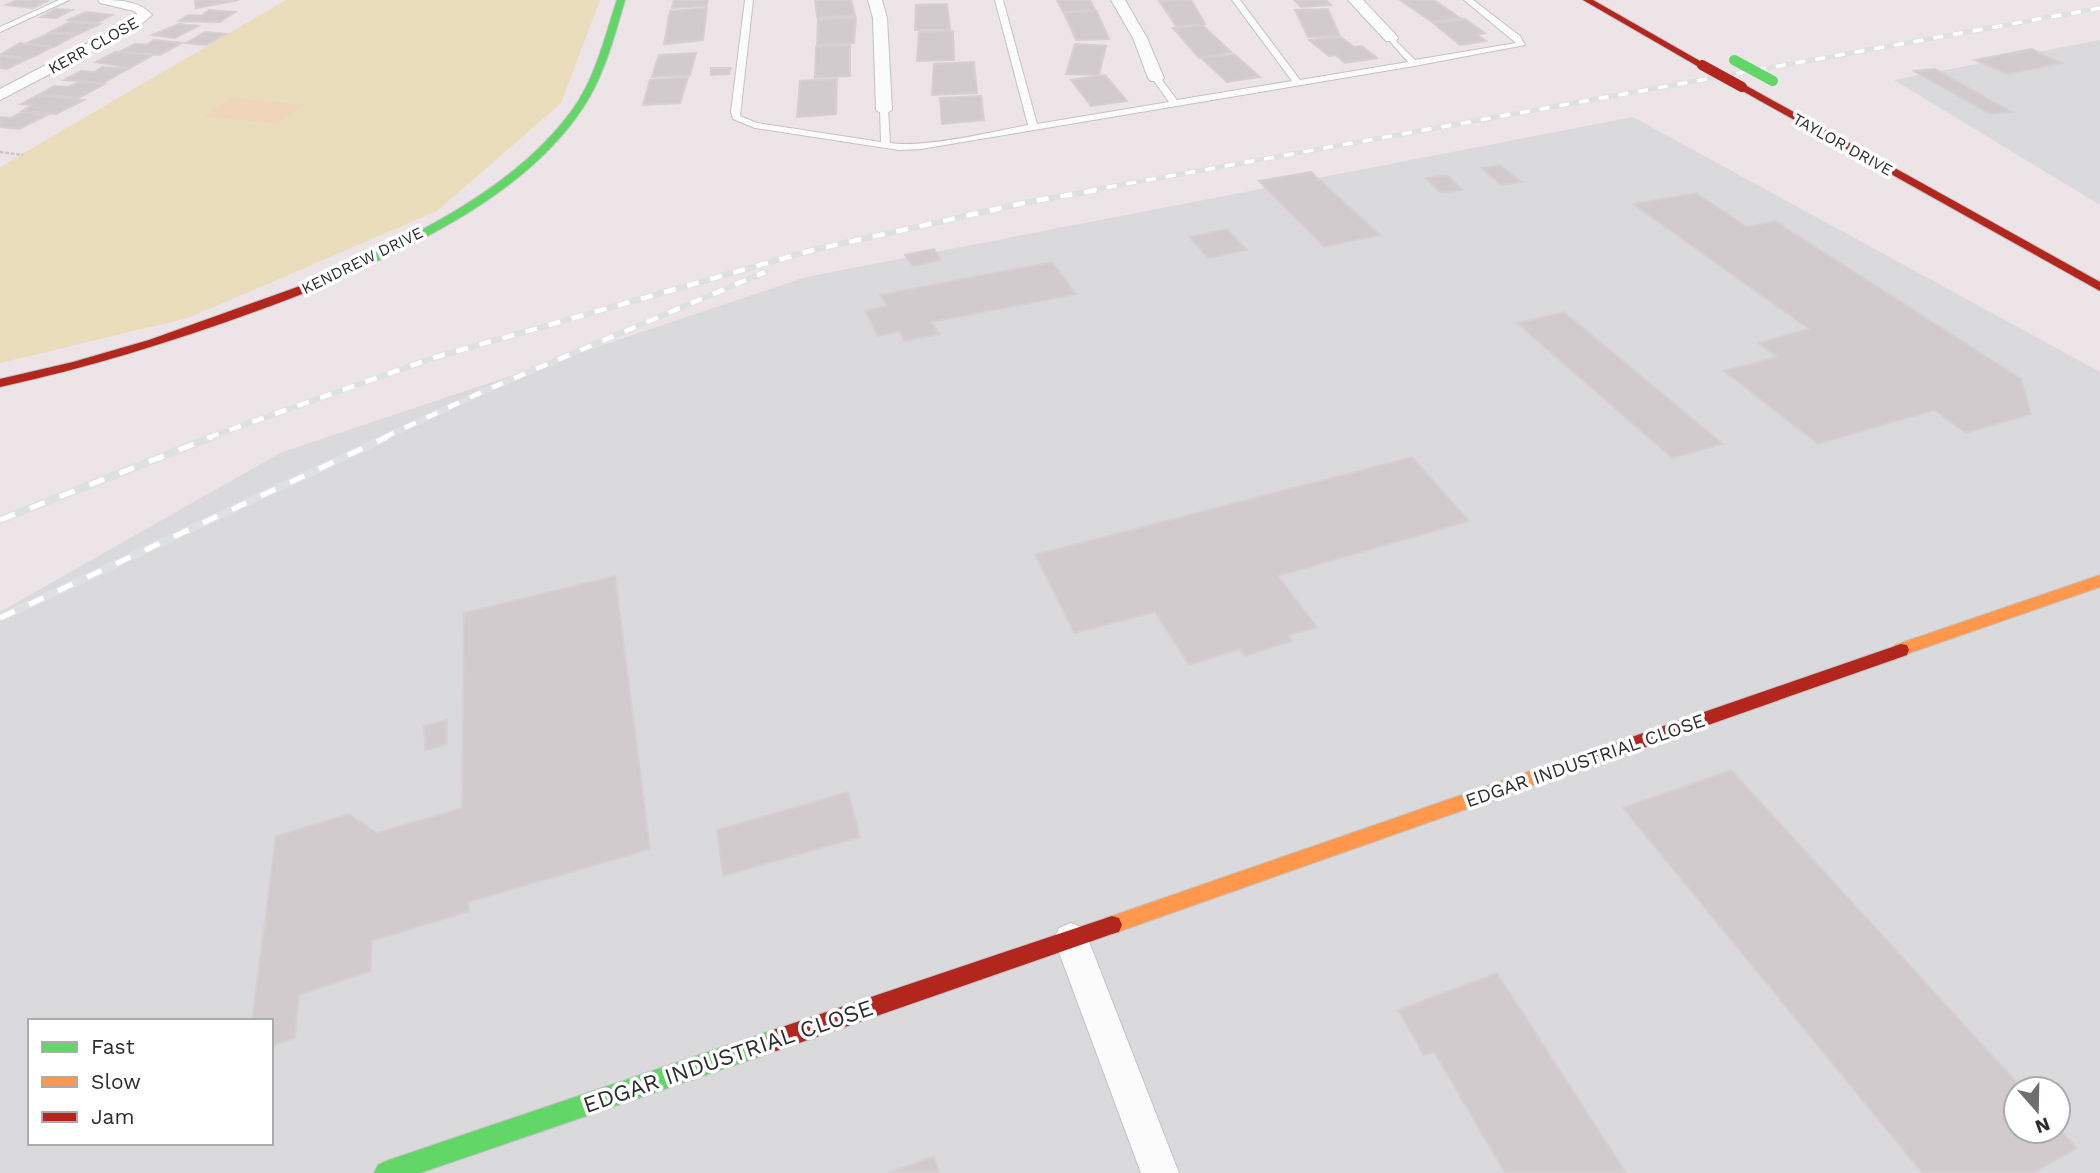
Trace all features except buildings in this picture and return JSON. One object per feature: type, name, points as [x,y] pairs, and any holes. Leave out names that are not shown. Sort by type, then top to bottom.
[{"type":"street","name":"KERR CLOSE","points":[[0,95],[130,27],[145,15],[139,8],[105,0]]},
{"type":"street","name":"KENDREW DRIVE","points":[[0,383],[104,357],[254,308],[321,281],[441,221],[517,170],[569,121],[592,81],[621,0]]},
{"type":"street","points":[[875,0],[880,18],[884,110]]},
{"type":"street","points":[[1118,0],[1140,38],[1156,78]]},
{"type":"street","points":[[1355,0],[1391,38]]},
{"type":"street","name":"TAYLOR DRIVE","points":[[1587,0],[2100,286]]},
{"type":"street","points":[[1728,56],[1779,84]]},
{"type":"street","name":"EDGAR INDUSTRIAL CLOSE","points":[[386,1173],[1070,939],[2100,581]]},
{"type":"street","points":[[1070,939],[1160,1173]]},
{"type":"lane","points":[[0,30],[65,0]]},
{"type":"lane","points":[[749,0],[736,117],[755,125],[886,145],[921,146],[1521,45],[1517,38],[1468,0]]},
{"type":"lane","points":[[999,0],[1032,127]]},
{"type":"lane","points":[[1236,0],[1298,83]]},
{"type":"lane","points":[[1391,38],[1414,64]]},
{"type":"lane","points":[[1156,78],[1175,104]]},
{"type":"lane","points":[[884,110],[886,145]]},
{"type":"path","points":[[0,152],[23,155]]},
{"type":"shaded area","points":[[286,0],[600,0],[561,103],[437,211],[188,318],[0,363],[0,167]]},
{"type":"shaded area","points":[[2100,40],[2100,205],[1894,80]]},
{"type":"shaded area","points":[[232,98],[305,105],[277,124],[204,116]]},
{"type":"shaded area","points":[[1633,117],[2100,372],[2100,1173],[0,1173],[0,612],[280,453],[806,277]]},
{"type":"railway","points":[[1087,191],[2100,8]]},
{"type":"railway","points":[[207,438],[436,357],[813,250],[1028,202],[1097,190]]},
{"type":"railway","points":[[383,438],[484,391],[765,272]]},
{"type":"railway","points":[[0,520],[212,437]]},
{"type":"railway","points":[[0,618],[387,437]]},
{"type":"traffic: fast","points":[[303,289],[375,257],[453,216],[525,166],[555,138],[578,109],[603,56],[621,0]]},
{"type":"traffic: fast","points":[[1734,60],[1773,81]]},
{"type":"traffic: fast","points":[[386,1173],[776,1040]]},
{"type":"traffic: slow","points":[[1901,650],[2100,581]]},
{"type":"traffic: slow","points":[[1112,925],[1577,763]]},
{"type":"traffic: jam","points":[[1587,0],[1702,65]]},
{"type":"traffic: jam","points":[[1702,65],[1742,87]]},
{"type":"traffic: jam","points":[[1742,87],[2100,287]]},
{"type":"traffic: jam","points":[[0,383],[39,375],[153,343],[303,289]]},
{"type":"traffic: jam","points":[[1577,763],[1901,650]]},
{"type":"traffic: jam","points":[[776,1040],[1112,925]]}]
